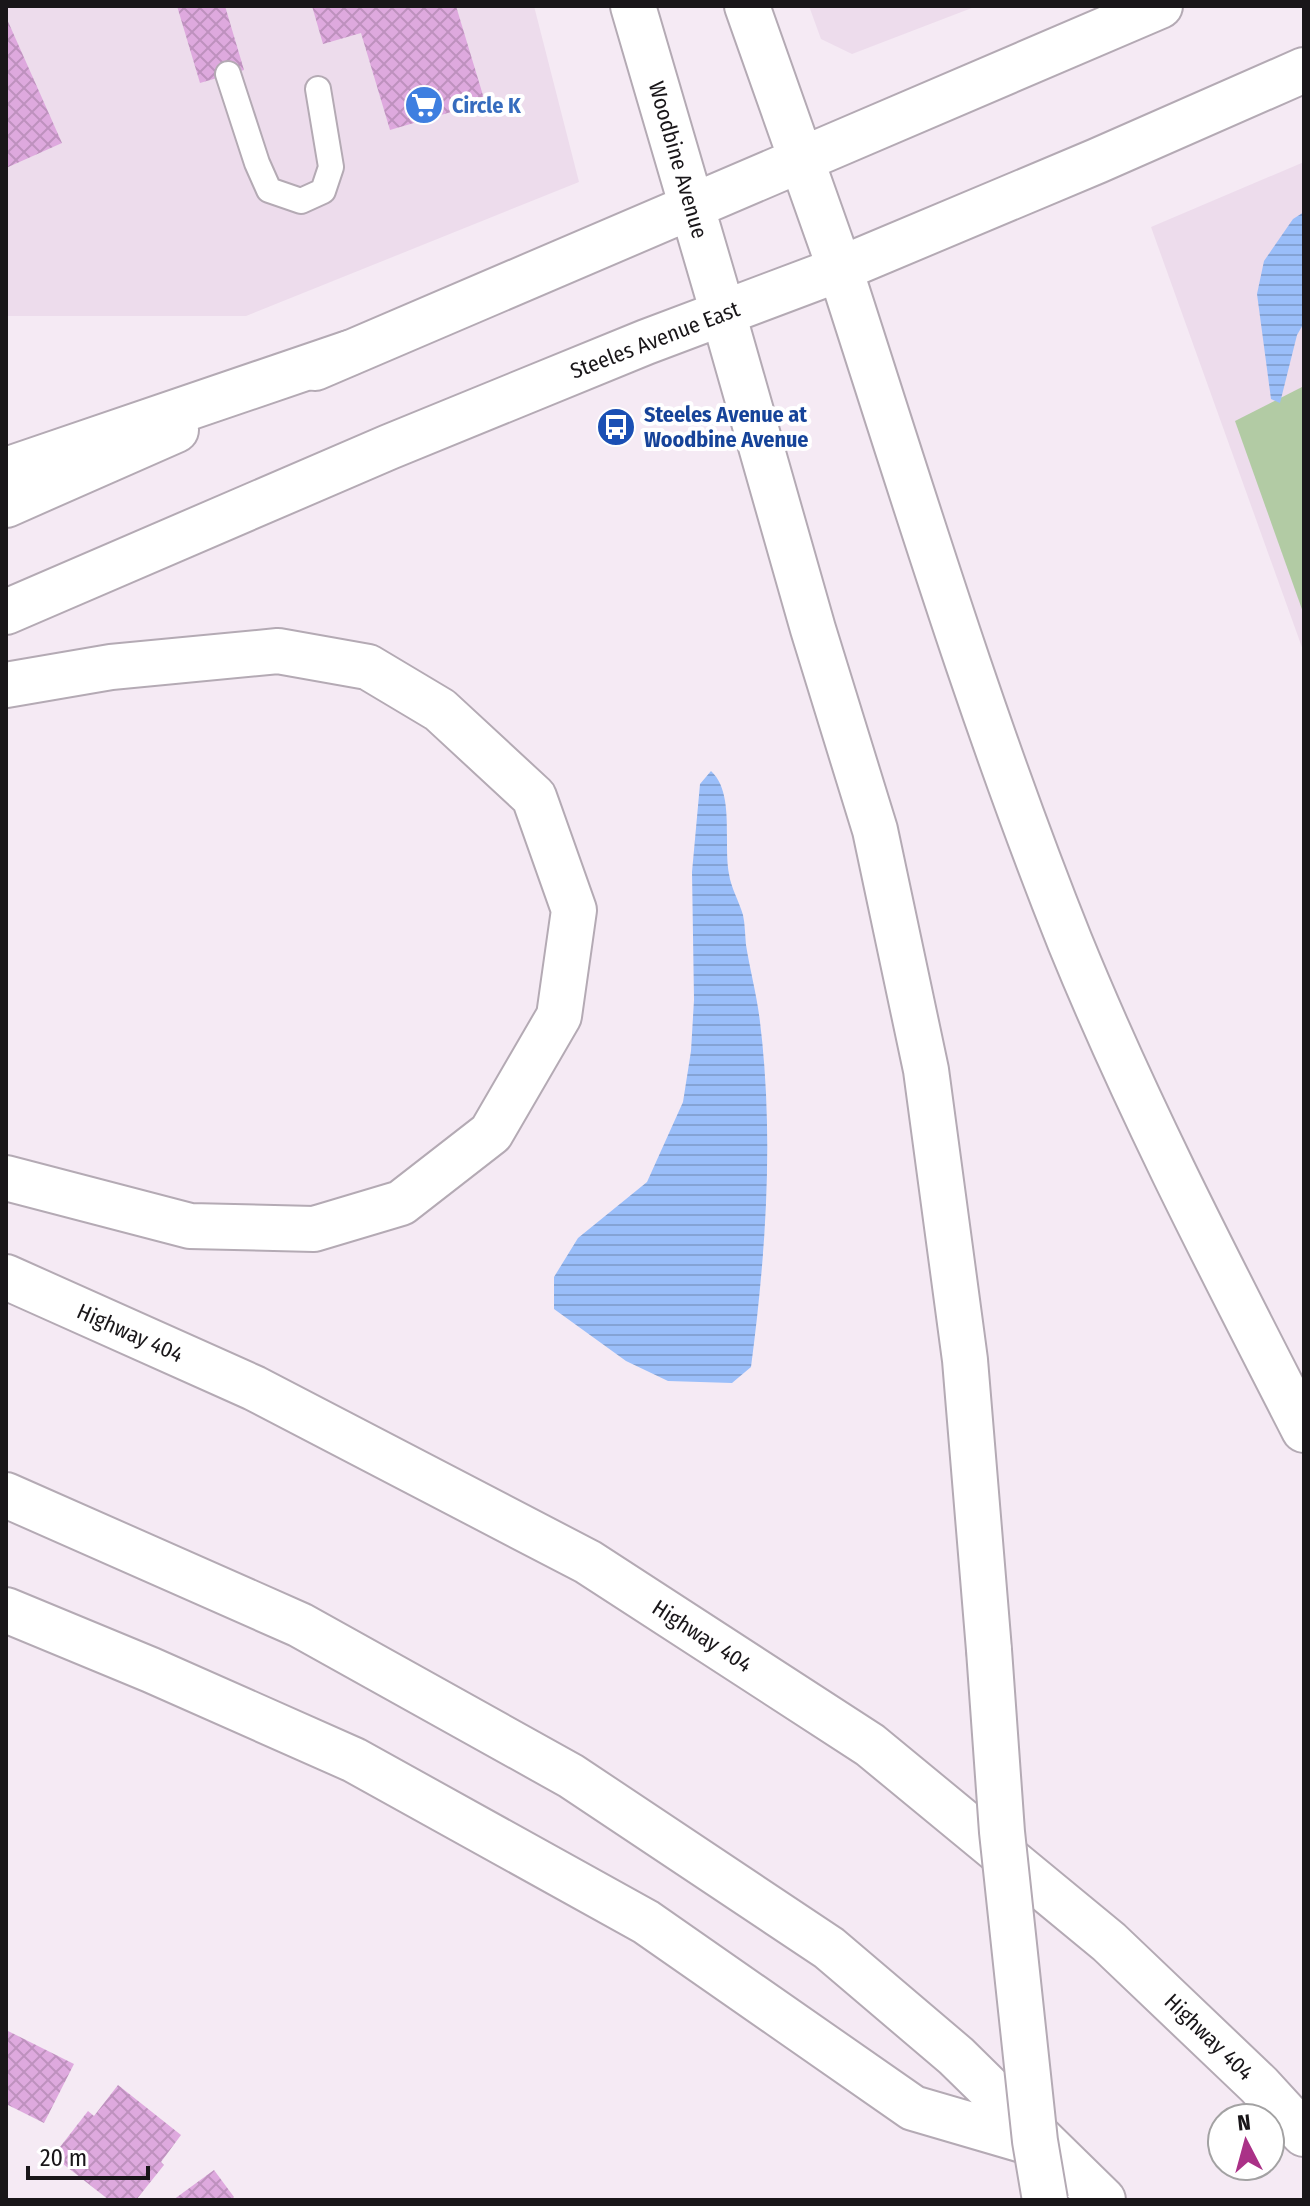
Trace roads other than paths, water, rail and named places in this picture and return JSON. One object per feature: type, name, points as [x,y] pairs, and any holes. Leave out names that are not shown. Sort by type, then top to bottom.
[{"type":"main road","name":"Woodbine Avenue","points":[[633,6],[813,629],[875,830],[926,1070],[965,1360],[1002,1832],[1035,2141],[1045,2200]]},
{"type":"main road","points":[[747,6],[840,269],[969,668],[1070,942],[1151,1126],[1304,1430]]},
{"type":"main road","points":[[6,505],[349,353],[1160,6]]},
{"type":"main road","name":"Steeles Avenue East","points":[[6,612],[389,447],[840,269],[1304,70]]},
{"type":"main road","points":[[6,470],[349,353]]},
{"type":"main road","points":[[6,685],[111,667],[278,651],[368,667],[440,710],[534,797],[574,910],[559,1016],[491,1133],[401,1203],[314,1229],[190,1226],[6,1178]]},
{"type":"main road","name":"Highway 404","points":[[6,1277],[254,1388],[588,1562],[870,1745],[1109,1942],[1259,2085],[1304,2134]]},
{"type":"main road","points":[[6,1495],[300,1625],[571,1776],[829,1948],[956,2056],[1103,2200]]},
{"type":"main road","points":[[6,1610],[354,1760],[646,1922],[913,2108],[1049,2148]]},
{"type":"lane","points":[[228,74],[269,190],[301,201],[323,191],[331,167],[318,89]]},
{"type":"water","points":[[1304,212],[1304,323],[1297,335],[1280,403],[1271,399],[1257,294],[1264,261],[1293,219]]},
{"type":"water","points":[[711,771],[718,780],[726,805],[727,862],[731,884],[744,918],[760,1022],[767,1108],[764,1238],[751,1367],[732,1383],[668,1381],[626,1361],[554,1309],[554,1277],[578,1238],[647,1182],[683,1102],[691,1051],[694,1000],[692,872],[700,784]]},
{"type":"place","name":"Circle K","points":[[424,105]]},
{"type":"place","name":"Steeles Avenue at Woodbine Avenue","points":[[616,427]]}]
